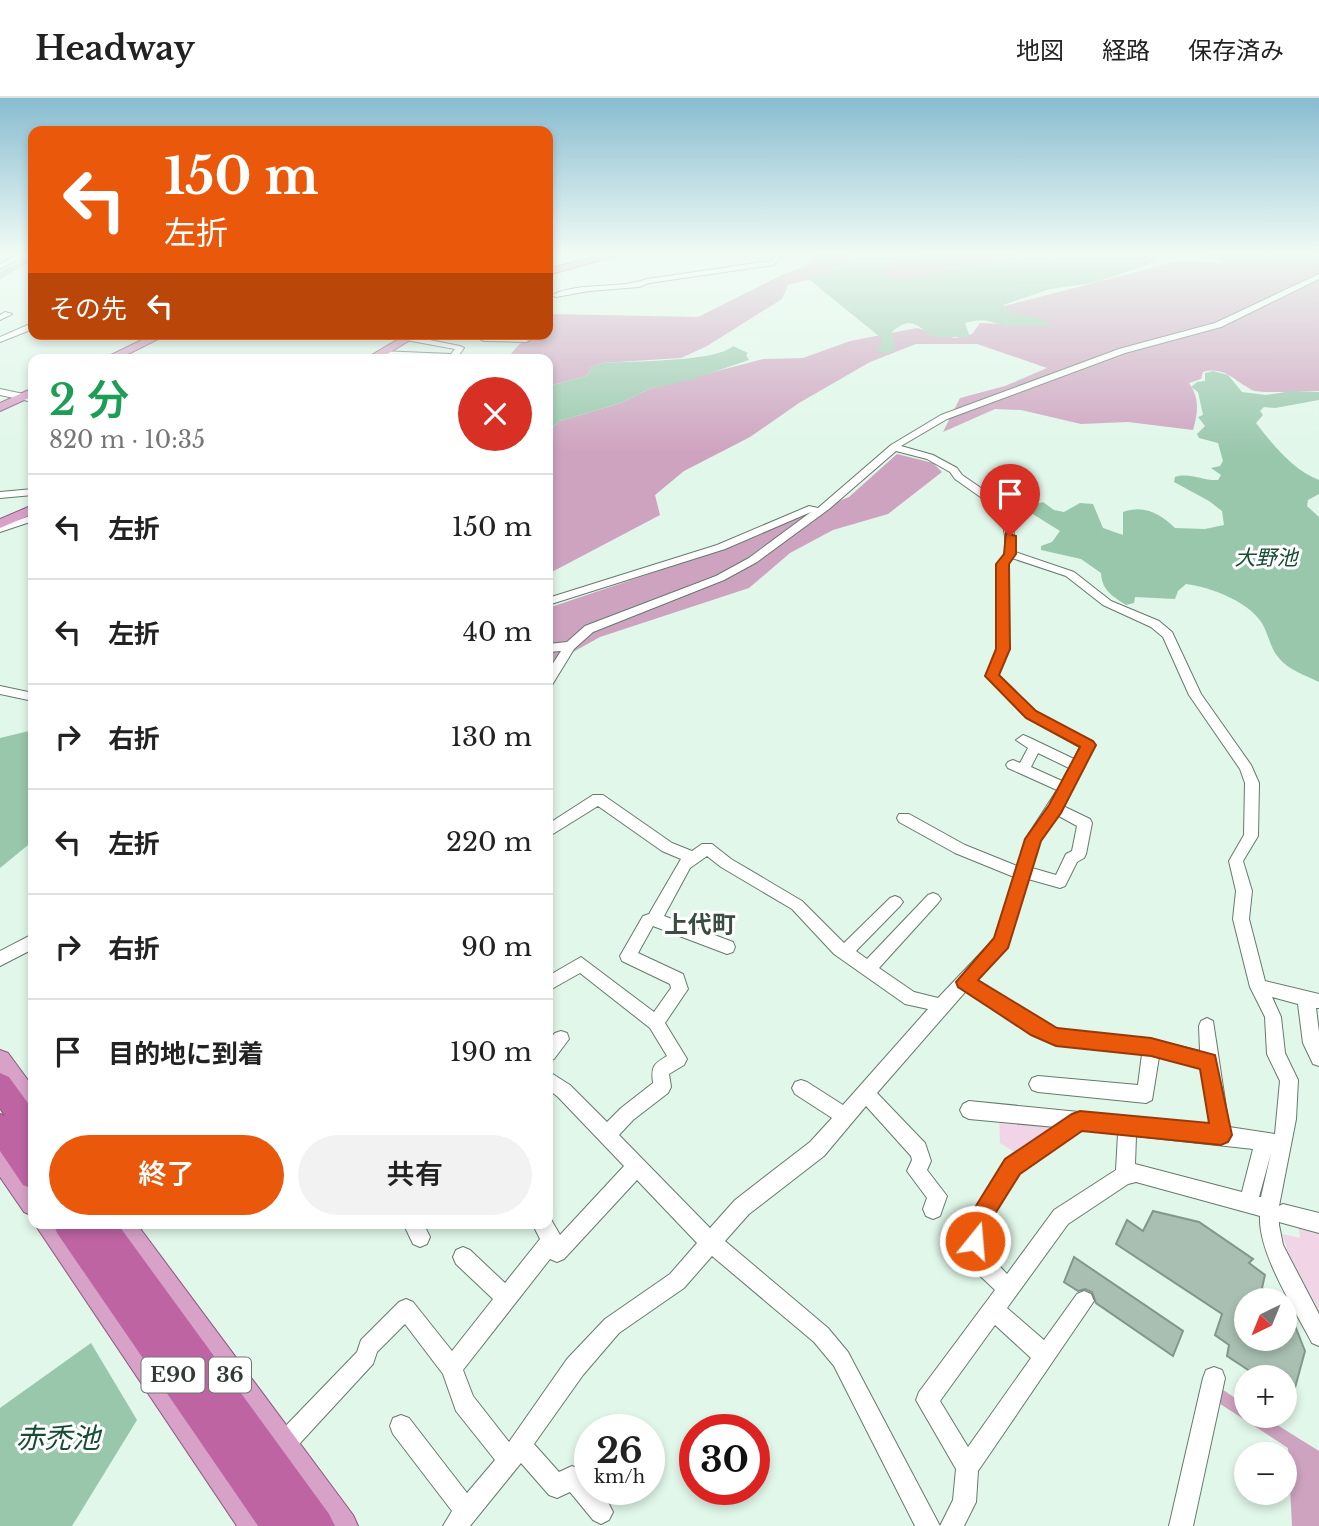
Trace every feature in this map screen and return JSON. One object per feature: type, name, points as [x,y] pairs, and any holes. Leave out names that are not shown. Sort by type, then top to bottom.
[{"type":"highway","points":[[0,1086],[28,1125]]},
{"type":"highway","points":[[0,1127],[28,1168]]},
{"type":"highway","name":"E90","points":[[71,1229],[279,1526]]},
{"type":"highway","name":"E90","points":[[103,1229],[317,1526]]},
{"type":"main road","points":[[119,354],[150,340]]},
{"type":"main road","points":[[379,354],[405,340]]},
{"type":"main road","points":[[0,407],[28,397]]},
{"type":"main road","points":[[0,527],[28,512]]},
{"type":"main road","points":[[0,1061],[28,1100]]},
{"type":"main road","points":[[0,1155],[28,1196]]},
{"type":"main road","points":[[51,1229],[257,1526]]},
{"type":"main road","name":"36","points":[[123,1229],[342,1526]]},
{"type":"street","points":[[553,674],[570,646],[589,629],[720,578],[753,560],[825,507],[894,447],[944,417],[1122,351],[1218,325],[1231,319]]},
{"type":"street","points":[[0,340],[28,328]]},
{"type":"street","points":[[423,340],[460,348],[456,354]]},
{"type":"street","points":[[412,354],[429,342]]},
{"type":"street","points":[[0,393],[28,396]]},
{"type":"street","points":[[401,1426],[461,1519],[514,1452],[575,1367],[612,1326],[677,1281],[709,1241],[742,1208],[817,1149],[940,1007],[1002,942],[1033,839],[1055,808],[1088,745],[1031,715],[992,676],[1003,649],[1003,564],[1010,554],[1008,523],[993,501],[958,477],[954,470],[930,457],[894,447]]},
{"type":"street","points":[[0,495],[28,492]]},
{"type":"street","points":[[553,600],[669,565],[770,528],[811,508],[825,507]]},
{"type":"street","points":[[0,527],[28,519]]},
{"type":"street","points":[[1010,554],[1070,574],[1107,603],[1156,624],[1168,635],[1195,695],[1246,768],[1252,783],[1251,835],[1236,861],[1244,891],[1241,919],[1258,987],[1273,1017],[1276,1054],[1289,1080],[1289,1104],[1248,1203]]},
{"type":"street","points":[[553,648],[570,646]]},
{"type":"street","points":[[0,690],[28,696]]},
{"type":"street","points":[[1065,788],[1018,768],[1029,743],[1076,765]]},
{"type":"street","points":[[553,828],[598,799],[667,847],[692,857]]},
{"type":"street","points":[[904,818],[960,849],[1060,882],[1071,858],[1079,854],[1085,823],[1055,808]]},
{"type":"street","points":[[654,919],[692,857],[707,848],[726,863],[797,905],[845,952],[911,999],[930,1002],[940,1007]]},
{"type":"street","points":[[868,969],[933,899]]},
{"type":"street","points":[[845,952],[889,907],[906,928]]},
{"type":"street","points":[[656,1023],[680,989],[677,979],[628,956],[648,921],[654,919],[727,947]]},
{"type":"street","points":[[0,959],[28,944]]},
{"type":"street","points":[[553,981],[581,964],[656,1023],[678,1059],[660,1070],[662,1087],[627,1114],[607,1135]]},
{"type":"street","points":[[965,982],[1038,1029],[1056,1037],[1151,1047],[1209,1061]]},
{"type":"street","points":[[1258,987],[1312,999],[1312,1043],[1319,1058]]},
{"type":"street","points":[[1207,1026],[1209,1061],[1221,1135]]},
{"type":"street","points":[[553,1048],[561,1039]]},
{"type":"street","points":[[1038,1084],[1146,1094],[1151,1047]]},
{"type":"street","points":[[553,1083],[709,1241],[821,1335],[841,1359],[928,1526]]},
{"type":"street","points":[[801,1088],[846,1117]]},
{"type":"street","points":[[865,1092],[918,1150],[922,1161],[916,1171],[937,1196],[933,1209]]},
{"type":"street","points":[[969,1110],[1273,1142]]},
{"type":"street","points":[[1008,1289],[976,1255],[977,1222],[1012,1167],[1080,1121]]},
{"type":"street","points":[[1125,1175],[1127,1125]]},
{"type":"street","points":[[1273,1142],[1276,1211],[1269,1225],[1274,1247],[1319,1336]]},
{"type":"street","points":[[452,1368],[553,1243],[637,1166]]},
{"type":"street","points":[[967,1467],[927,1400],[1061,1217],[1125,1175],[1136,1173],[1319,1223]]},
{"type":"street","points":[[463,1257],[506,1298]]},
{"type":"street","points":[[951,1526],[964,1502],[967,1467],[1084,1301]]},
{"type":"street","points":[[282,1446],[366,1357],[368,1347],[406,1309],[452,1368],[464,1403],[514,1452],[557,1487],[572,1477],[601,1512]]},
{"type":"street","points":[[993,1309],[1044,1355]]},
{"type":"street","points":[[1181,1526],[1214,1378]]},
{"type":"shaded area","points":[[553,319],[751,319],[707,346],[681,358],[602,363],[591,367],[588,375],[553,385],[553,354],[512,354],[525,340],[553,340]]},
{"type":"shaded area","points":[[1035,319],[1319,319],[1319,391],[1257,391],[1229,375],[1211,371],[1203,372],[1201,379],[1189,383],[1197,406],[1193,430],[1128,422],[1081,424],[1021,410],[995,409],[943,432],[960,398],[1005,386],[1047,368],[977,344],[916,344],[870,362],[799,403],[750,437],[684,471],[655,495],[660,515],[553,571],[553,427],[560,421],[621,403],[649,389],[763,359],[803,358],[850,341],[917,328],[955,338],[972,334],[980,323],[1034,325]]},
{"type":"shaded area","points":[[897,454],[933,463],[942,472],[888,514],[833,530],[790,553],[749,588],[600,637],[553,663],[553,606],[670,567],[849,497]]},
{"type":"shaded area","points":[[999,1117],[1052,1122],[1056,1129],[1016,1153],[1000,1143]]},
{"type":"shaded area","points":[[1298,1223],[1319,1229],[1319,1311],[1291,1261],[1282,1234],[1300,1238]]},
{"type":"shaded area","points":[[1217,1386],[1234,1397],[1234,1413],[1214,1400]]},
{"type":"shaded area","points":[[1257,1428],[1282,1428],[1319,1451],[1319,1526],[1292,1526],[1291,1505],[1297,1505],[1297,1442],[1279,1442]]},
{"type":"water","points":[[857,319],[1040,319],[1053,326],[1009,326],[980,320],[965,323],[970,337],[936,337],[907,323],[892,332],[896,349],[886,354],[876,352],[882,343],[880,337]]},
{"type":"water","points":[[733,346],[748,353],[746,355],[749,360],[693,379],[649,389],[621,403],[560,421],[553,427],[553,385],[588,375],[591,367],[602,363],[692,358],[724,351]]},
{"type":"water","name":"大野池","points":[[1213,371],[1228,375],[1242,392],[1266,395],[1292,391],[1319,392],[1319,400],[1275,408],[1264,407],[1260,411],[1263,415],[1256,423],[1292,464],[1319,480],[1319,494],[1308,500],[1307,506],[1319,517],[1319,682],[1282,662],[1259,618],[1241,604],[1219,593],[1186,584],[1178,591],[1175,599],[1135,597],[1134,603],[1126,605],[1106,588],[1101,573],[1081,559],[1041,550],[1041,546],[1052,542],[1060,531],[1023,508],[1043,502],[1054,510],[1064,512],[1080,503],[1093,504],[1103,528],[1123,535],[1123,512],[1138,509],[1164,518],[1175,528],[1205,529],[1224,525],[1222,511],[1174,482],[1175,477],[1181,476],[1218,480],[1221,475],[1211,468],[1220,466],[1223,461],[1218,443],[1199,438],[1197,434],[1205,426],[1198,417],[1203,415],[1198,392],[1191,387],[1197,382],[1205,381],[1205,373]]},
{"type":"water","points":[[28,731],[28,845],[0,868],[0,738]]},
{"type":"water","name":"赤禿池","points":[[91,1343],[137,1420],[72,1526],[0,1526],[0,1408]]},
{"type":"building","points":[[1153,1211],[1199,1222],[1253,1259],[1249,1263],[1265,1275],[1262,1288],[1234,1288],[1234,1351],[1297,1351],[1297,1331],[1305,1351],[1297,1381],[1297,1365],[1241,1365],[1227,1356],[1229,1345],[1215,1335],[1222,1314],[1116,1244],[1127,1220],[1143,1231]]},
{"type":"building","points":[[1074,1257],[1183,1331],[1173,1356],[1096,1303],[1092,1292],[1085,1289],[1078,1291],[1064,1282]]},
{"type":"district","name":"上代町","points":[[700,924]]},
{"type":"route","points":[[975,1241],[977,1222],[1012,1167],[1080,1121],[1221,1135],[1209,1061],[1151,1047],[1056,1037],[1038,1029],[965,982],[1002,942],[1033,839],[1055,808],[1088,745],[1031,715],[993,680],[991,672],[1003,649],[1003,564],[1010,554],[1010,536]]}]
